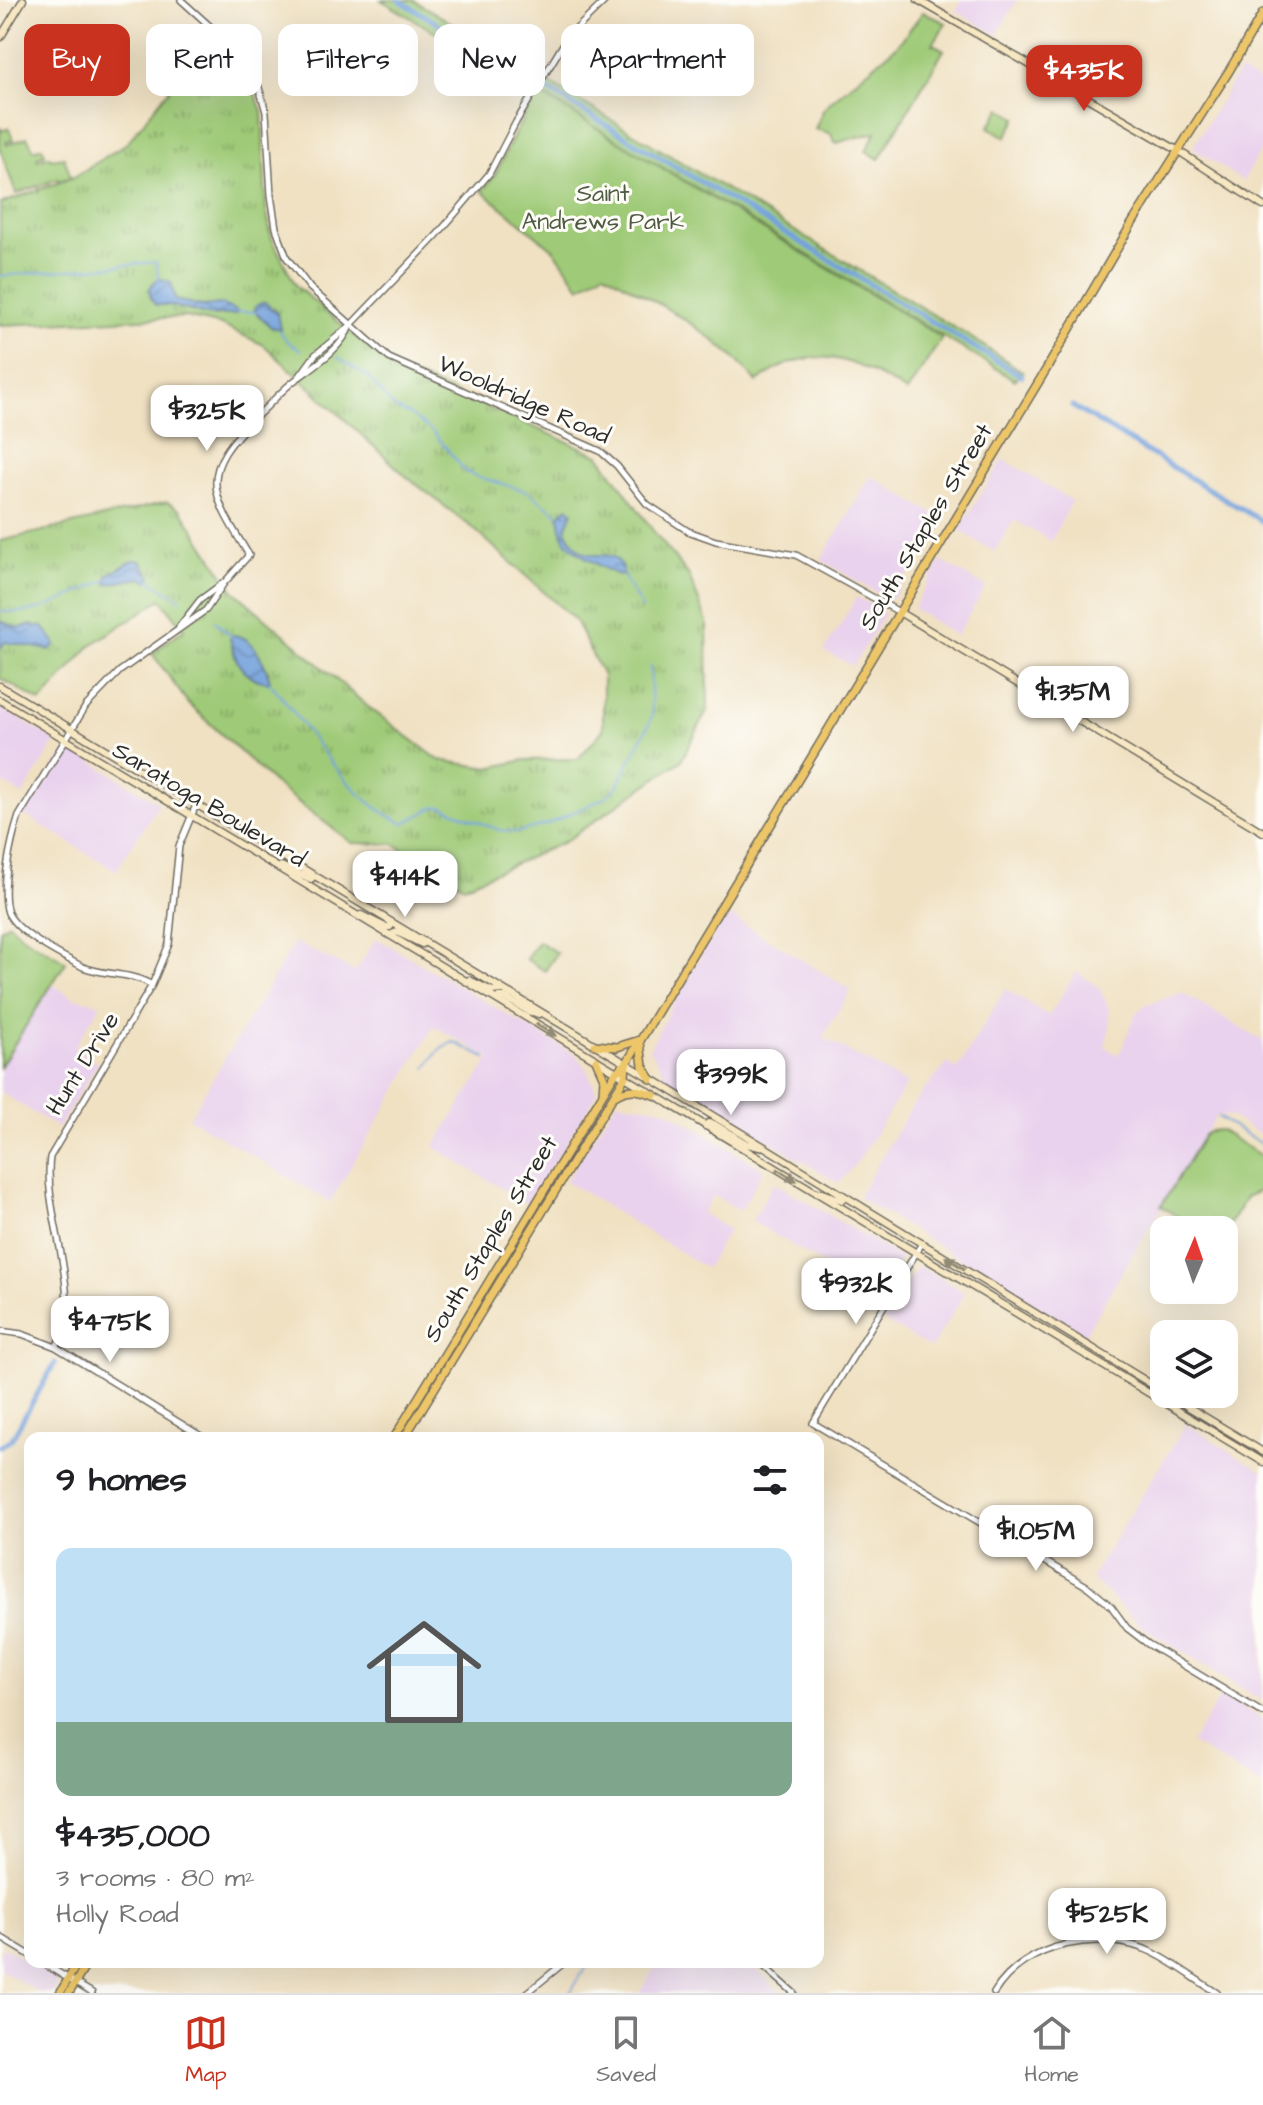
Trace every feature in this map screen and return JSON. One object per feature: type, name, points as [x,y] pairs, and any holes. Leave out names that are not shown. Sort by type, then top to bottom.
[{"type":"main road","points":[[0,38],[23,0]]},
{"type":"main road","points":[[918,0],[1177,150],[1263,206]]},
{"type":"main road","name":"South Staples Street","points":[[398,1432],[602,1094],[616,1072],[626,1064],[1177,150],[1263,13]]},
{"type":"main road","name":"Wooldridge Road","points":[[899,612],[1263,832]]},
{"type":"main road","name":"Saratoga Boulevard","points":[[0,686],[1150,1383]]},
{"type":"main road","name":"Saratoga Boulevard","points":[[0,700],[1263,1462]]},
{"type":"main road","points":[[270,862],[305,878],[314,876]]},
{"type":"main road","points":[[350,911],[385,927],[393,923]]},
{"type":"main road","points":[[390,935],[397,932],[429,946]]},
{"type":"main road","points":[[461,978],[476,981],[492,991],[502,990]]},
{"type":"main road","points":[[497,1000],[504,997],[528,1011],[546,1016]]},
{"type":"main road","points":[[595,1045],[617,1047],[640,1040],[641,1059],[651,1079]]},
{"type":"main road","points":[[596,1060],[604,1078],[602,1094]]},
{"type":"main road","name":"South Staples Street","points":[[408,1432],[625,1077],[626,1064]]},
{"type":"main road","points":[[611,1099],[626,1090],[635,1089],[654,1095]]},
{"type":"main road","points":[[705,1126],[714,1124],[747,1144],[768,1149]]},
{"type":"main road","points":[[813,1191],[842,1200],[846,1197]]},
{"type":"main road","points":[[529,1215],[530,1230]]},
{"type":"main road","points":[[473,1307],[470,1321],[473,1324]]},
{"type":"main road","points":[[461,1343],[466,1328],[463,1325]]},
{"type":"main road","points":[[1064,1341],[1068,1339],[1094,1350]]},
{"type":"main road","name":"Saratoga Boulevard","points":[[1191,1408],[1263,1452]]},
{"type":"main road","points":[[1205,1426],[1224,1432],[1227,1430]]},
{"type":"main road","points":[[1225,1439],[1244,1440]]},
{"type":"main road","points":[[69,1993],[76,1968]]},
{"type":"main road","points":[[60,1993],[83,1968]]},
{"type":"street","name":"Wooldridge Road","points":[[181,0],[241,54],[254,74],[266,112],[272,203],[281,244],[296,272],[350,326],[389,358],[600,451],[617,466],[647,504],[680,527],[716,541],[796,555],[899,612]]},
{"type":"street","points":[[152,985],[135,977],[83,967],[19,928],[9,915],[4,900],[19,816],[86,706],[120,671],[206,610],[224,583],[249,555],[222,512],[215,479],[220,460],[232,441],[299,377],[321,362],[489,174],[516,122],[567,38],[606,0]]},
{"type":"street","points":[[179,628],[200,600],[224,583]]},
{"type":"street","name":"Hunt Drive","points":[[56,1347],[63,1335],[68,1310],[49,1180],[50,1157],[152,985],[169,944],[179,846],[196,805]]},
{"type":"street","points":[[0,852],[10,854]]},
{"type":"street","points":[[922,1243],[813,1423],[1088,1587],[1111,1606],[1127,1628],[1148,1644],[1263,1713]]},
{"type":"street","points":[[0,1331],[22,1334],[56,1347],[194,1432]]},
{"type":"street","points":[[0,1937],[24,1951]]},
{"type":"street","points":[[994,1993],[1000,1983],[1041,1952],[1061,1945],[1095,1941],[1129,1944],[1155,1954],[1217,1993]]},
{"type":"street","points":[[51,1968],[92,1993]]},
{"type":"street","points":[[527,1993],[558,1968]]},
{"type":"street","points":[[766,1968],[794,1993]]},
{"type":"shaded area","points":[[962,0],[1017,0],[997,35],[956,11]]},
{"type":"shaded area","points":[[1239,71],[1263,83],[1263,147],[1243,181],[1194,149]]},
{"type":"shaded area","points":[[1003,459],[1072,501],[1051,541],[1014,520],[994,552],[959,530]]},
{"type":"shaded area","points":[[871,476],[942,519],[893,598],[887,599],[821,560]]},
{"type":"shaded area","points":[[941,561],[986,587],[956,636],[913,608]]},
{"type":"shaded area","points":[[857,597],[885,613],[853,666],[824,651]]},
{"type":"shaded area","points":[[0,707],[56,741],[23,795],[0,781]]},
{"type":"shaded area","points":[[68,747],[159,803],[116,871],[23,814]]},
{"type":"shaded area","points":[[727,914],[851,990],[823,1037],[907,1084],[858,1161],[839,1183],[670,1081],[649,1049]]},
{"type":"shaded area","points":[[376,938],[576,1055],[586,1068],[597,1094],[527,1204],[434,1147],[490,1058],[434,1026],[330,1202],[189,1118],[295,942],[355,972]]},
{"type":"shaded area","points":[[1076,972],[1098,986],[1109,1009],[1110,1028],[1105,1046],[1117,1055],[1135,1015],[1144,1006],[1182,993],[1261,1040],[1263,1038],[1263,1136],[1230,1116],[1216,1116],[1156,1216],[1150,1216],[1150,1226],[1085,1334],[858,1197],[905,1117],[948,1063],[957,1070],[1005,989],[1049,1016]]},
{"type":"shaded area","points":[[51,984],[75,998],[101,1004],[74,1048],[98,1063],[58,1128],[0,1092],[0,1067]]},
{"type":"shaded area","points":[[617,1101],[667,1110],[764,1170],[740,1211],[713,1195],[702,1213],[729,1230],[706,1268],[566,1181]]},
{"type":"shaded area","points":[[774,1182],[901,1258],[878,1297],[752,1221]]},
{"type":"shaded area","points":[[921,1267],[965,1293],[931,1348],[883,1321],[915,1271]]},
{"type":"shaded area","points":[[1186,1424],[1263,1472],[1262,1701],[1142,1627],[1091,1578]]},
{"type":"shaded area","points":[[1222,1694],[1263,1720],[1263,1786],[1191,1743]]},
{"type":"shaded area","points":[[4,1947],[24,1959],[24,1968],[38,1968],[58,1980],[52,1993],[40,1993],[0,1969],[0,1953]]},
{"type":"shaded area","points":[[654,1968],[754,1968],[781,1993],[639,1993]]},
{"type":"green space","points":[[381,0],[413,0],[454,24],[434,24],[434,32]]},
{"type":"green space","points":[[923,12],[946,23],[933,44],[944,50],[879,159],[866,151],[876,132],[836,143],[830,133],[815,129],[830,102],[897,46]]},
{"type":"green space","points":[[547,81],[561,89],[561,96],[572,96],[1023,372],[1015,380],[544,96]]},
{"type":"green space","points":[[164,96],[255,96],[262,111],[266,208],[272,239],[296,286],[389,365],[599,455],[688,574],[707,622],[708,709],[681,761],[564,842],[464,886],[394,844],[352,843],[277,786],[188,703],[152,653],[184,629],[161,599],[90,646],[41,702],[0,678],[0,541],[167,502],[181,510],[234,591],[367,706],[439,760],[489,768],[525,760],[578,759],[603,730],[603,676],[575,620],[474,529],[407,477],[264,345],[221,325],[186,317],[0,325],[0,204],[74,177],[127,143]]},
{"type":"green space","name":"Saint Andrews Park","points":[[537,96],[544,96],[942,338],[907,392],[869,371],[834,358],[797,360],[757,382],[705,333],[604,272],[580,287],[554,250],[482,191],[495,175]]},
{"type":"green space","points":[[1001,108],[1017,118],[1006,137],[989,127]]},
{"type":"green space","points":[[0,127],[2,131],[9,128],[13,140],[6,142],[7,145],[27,137],[34,150],[42,147],[45,154],[37,157],[38,160],[49,156],[51,159],[64,157],[71,177],[16,194],[0,148]]},
{"type":"green space","points":[[9,923],[22,936],[66,962],[0,1067],[0,929]]},
{"type":"green space","points":[[538,941],[557,953],[545,971],[526,959]]},
{"type":"green space","points":[[1220,1130],[1263,1157],[1263,1189],[1246,1197],[1235,1216],[1176,1216],[1161,1206],[1204,1135]]},
{"type":"water","points":[[160,279],[171,282],[175,300],[202,306],[220,304],[237,311],[236,314],[210,316],[169,305],[156,305],[150,290]]},
{"type":"water","points":[[265,302],[277,313],[280,329],[271,327],[254,311],[257,305]]},
{"type":"water","points":[[568,507],[573,512],[566,529],[574,544],[589,554],[617,559],[624,576],[593,562],[566,541],[559,515]]},
{"type":"water","points":[[134,560],[141,561],[151,577],[149,581],[141,578],[107,584],[108,575]]},
{"type":"water","points":[[0,621],[19,628],[32,625],[43,627],[55,646],[49,650],[5,642],[0,649]]},
{"type":"water","points":[[233,635],[252,645],[270,680],[258,680],[245,672],[232,646],[230,638]]},
{"type":"waterway","points":[[399,0],[439,24]]},
{"type":"waterway","points":[[545,88],[1022,376]]},
{"type":"waterway","points":[[0,276],[156,262],[159,281]]},
{"type":"waterway","points":[[235,312],[256,312]]},
{"type":"waterway","points":[[279,330],[288,342],[301,350]]},
{"type":"waterway","points":[[337,357],[368,377],[394,408],[410,415],[433,432],[465,471],[527,491],[558,514]]},
{"type":"waterway","points":[[1072,406],[1263,522]]},
{"type":"waterway","points":[[623,575],[642,609]]},
{"type":"waterway","points":[[149,579],[181,600]]},
{"type":"waterway","points":[[0,611],[42,608],[108,580]]},
{"type":"waterway","points":[[215,621],[232,637]]},
{"type":"waterway","points":[[269,682],[346,780],[383,812],[404,823],[435,807],[443,807],[499,830],[518,832],[548,824],[606,797],[616,788],[652,716],[650,666]]},
{"type":"waterway","points":[[426,1068],[440,1049],[454,1042],[486,1058]]},
{"type":"waterway","points":[[1218,1117],[1263,1145]]},
{"type":"waterway","points":[[0,1446],[11,1440],[55,1363]]},
{"type":"waterway","points":[[570,1993],[585,1968]]}]
